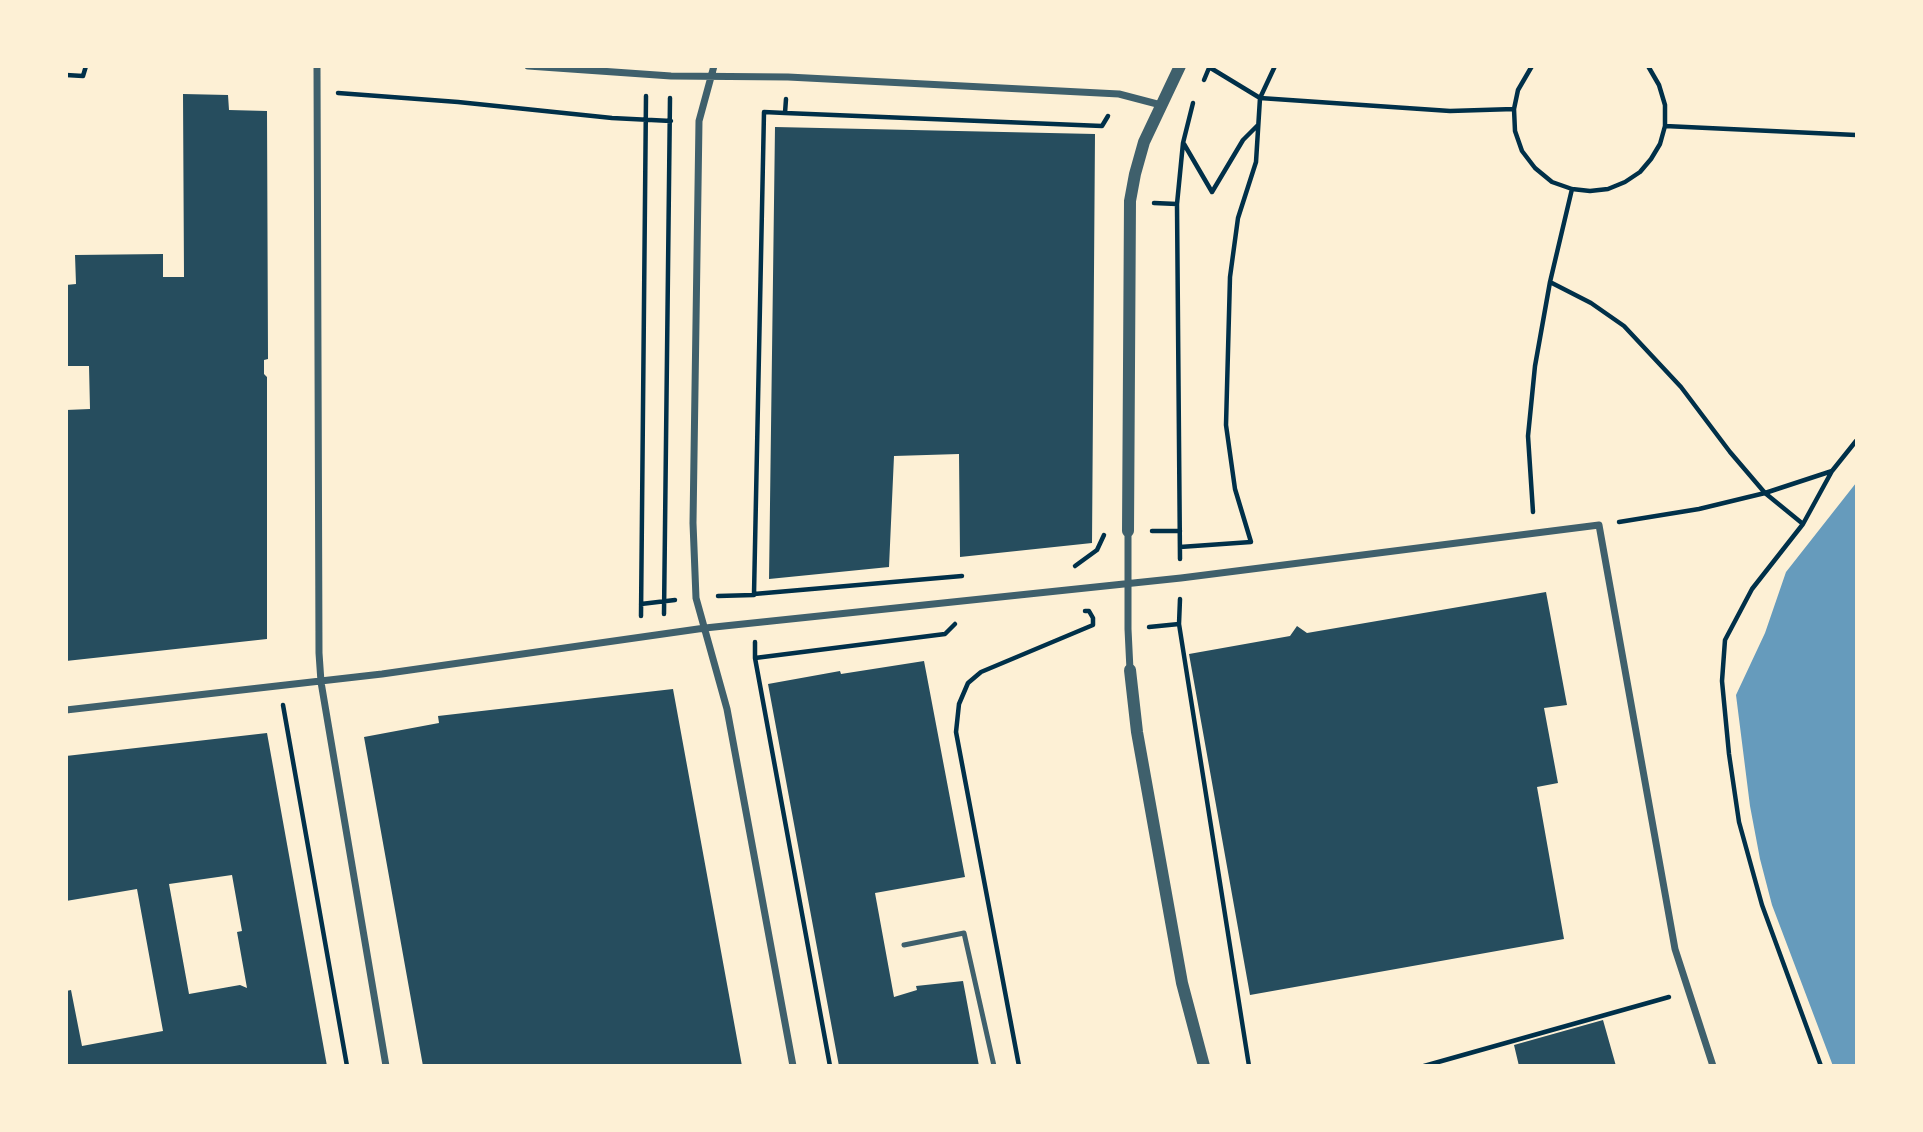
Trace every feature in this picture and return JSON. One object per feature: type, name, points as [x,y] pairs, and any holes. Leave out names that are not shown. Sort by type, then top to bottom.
[{"type":"street","points":[[317,66],[317,597],[321,682],[386,1066]]},
{"type":"street","points":[[528,66],[671,76],[788,77],[1119,94],[1161,105]]},
{"type":"street","points":[[714,66],[699,121],[693,523],[696,598],[727,709],[793,1066]]},
{"type":"street","points":[[1180,66],[1144,142],[1130,201],[1130,670],[1137,732],[1182,983],[1204,1066]]},
{"type":"street","points":[[66,710],[321,682],[705,628],[1128,583],[1600,525],[1675,949],[1713,1066]]},
{"type":"lane","points":[[904,945],[964,933],[994,1066]]},
{"type":"path","points":[[66,75],[83,76],[86,66]]},
{"type":"path","points":[[1207,66],[1260,98],[1450,111],[1514,109]]},
{"type":"path","points":[[1180,547],[1251,542],[1236,489],[1226,425],[1230,277],[1238,218],[1256,162],[1260,98],[1275,66]]},
{"type":"path","points":[[1532,66],[1518,89],[1514,109],[1515,131],[1522,151],[1535,168],[1552,181],[1572,189],[1590,191],[1608,189],[1640,172],[1660,144],[1665,126],[1665,105],[1659,85],[1648,66]]},
{"type":"path","points":[[641,636],[646,74]]},
{"type":"path","points":[[664,633],[671,76]]},
{"type":"path","points":[[785,113],[788,77]]},
{"type":"path","points":[[316,91],[646,120],[699,121]]},
{"type":"path","points":[[970,575],[754,594],[764,112],[1102,126],[1119,94]]},
{"type":"path","points":[[1183,143],[1212,192],[1243,140],[1258,125]]},
{"type":"path","points":[[1665,126],[1857,135]]},
{"type":"path","points":[[1535,534],[1528,436],[1535,366],[1550,282],[1572,189]]},
{"type":"path","points":[[1550,282],[1591,303],[1625,326],[1681,387],[1765,493],[1802,524]]},
{"type":"path","points":[[1821,1066],[1762,905],[1739,822],[1722,681],[1726,640],[1752,589],[1802,524],[1832,471],[1857,441]]},
{"type":"path","points":[[1600,525],[1699,509],[1765,493],[1832,471]]},
{"type":"path","points":[[1064,567],[1077,566],[1097,550],[1106,531]]},
{"type":"path","points":[[1019,1066],[956,732],[959,704],[968,683],[981,672],[1093,625],[1093,618],[1088,611],[1078,611]]},
{"type":"path","points":[[830,1066],[755,659],[945,634],[957,622]]},
{"type":"path","points":[[279,686],[347,1066]]},
{"type":"path","points":[[1424,1066],[1688,992]]},
{"type":"water","points":[[1856,483],[1856,1065],[1833,1066],[1772,905],[1750,806],[1736,695],[1765,633],[1786,572]]},
{"type":"building","points":[[183,94],[228,95],[229,110],[267,111],[268,359],[264,360],[264,374],[267,377],[267,639],[66,661],[66,410],[90,409],[89,366],[66,366],[66,285],[76,284],[75,255],[163,254],[163,277],[184,277]]},
{"type":"building","points":[[775,127],[1095,134],[1092,543],[960,557],[959,454],[894,456],[889,567],[769,579]]},
{"type":"building","points":[[1546,592],[1567,705],[1544,708],[1558,783],[1537,787],[1564,939],[1250,995],[1189,654],[1290,636],[1297,626],[1307,633]]},
{"type":"building","points":[[924,661],[965,877],[875,893],[894,997],[917,990],[916,986],[963,981],[979,1066],[839,1066],[768,684],[840,671],[841,674]]},
{"type":"building","points":[[673,689],[742,1066],[423,1066],[364,737],[439,723],[438,716]]},
{"type":"building","points":[[267,733],[327,1066],[66,1066],[66,991],[71,990],[82,1046],[163,1031],[137,889],[66,901],[66,756]],"holes":[[[232,875],[242,931],[237,932],[247,988],[240,985],[189,994],[169,884]]]},
{"type":"building","points":[[1603,1020],[1616,1066],[1519,1066],[1514,1045]]}]
